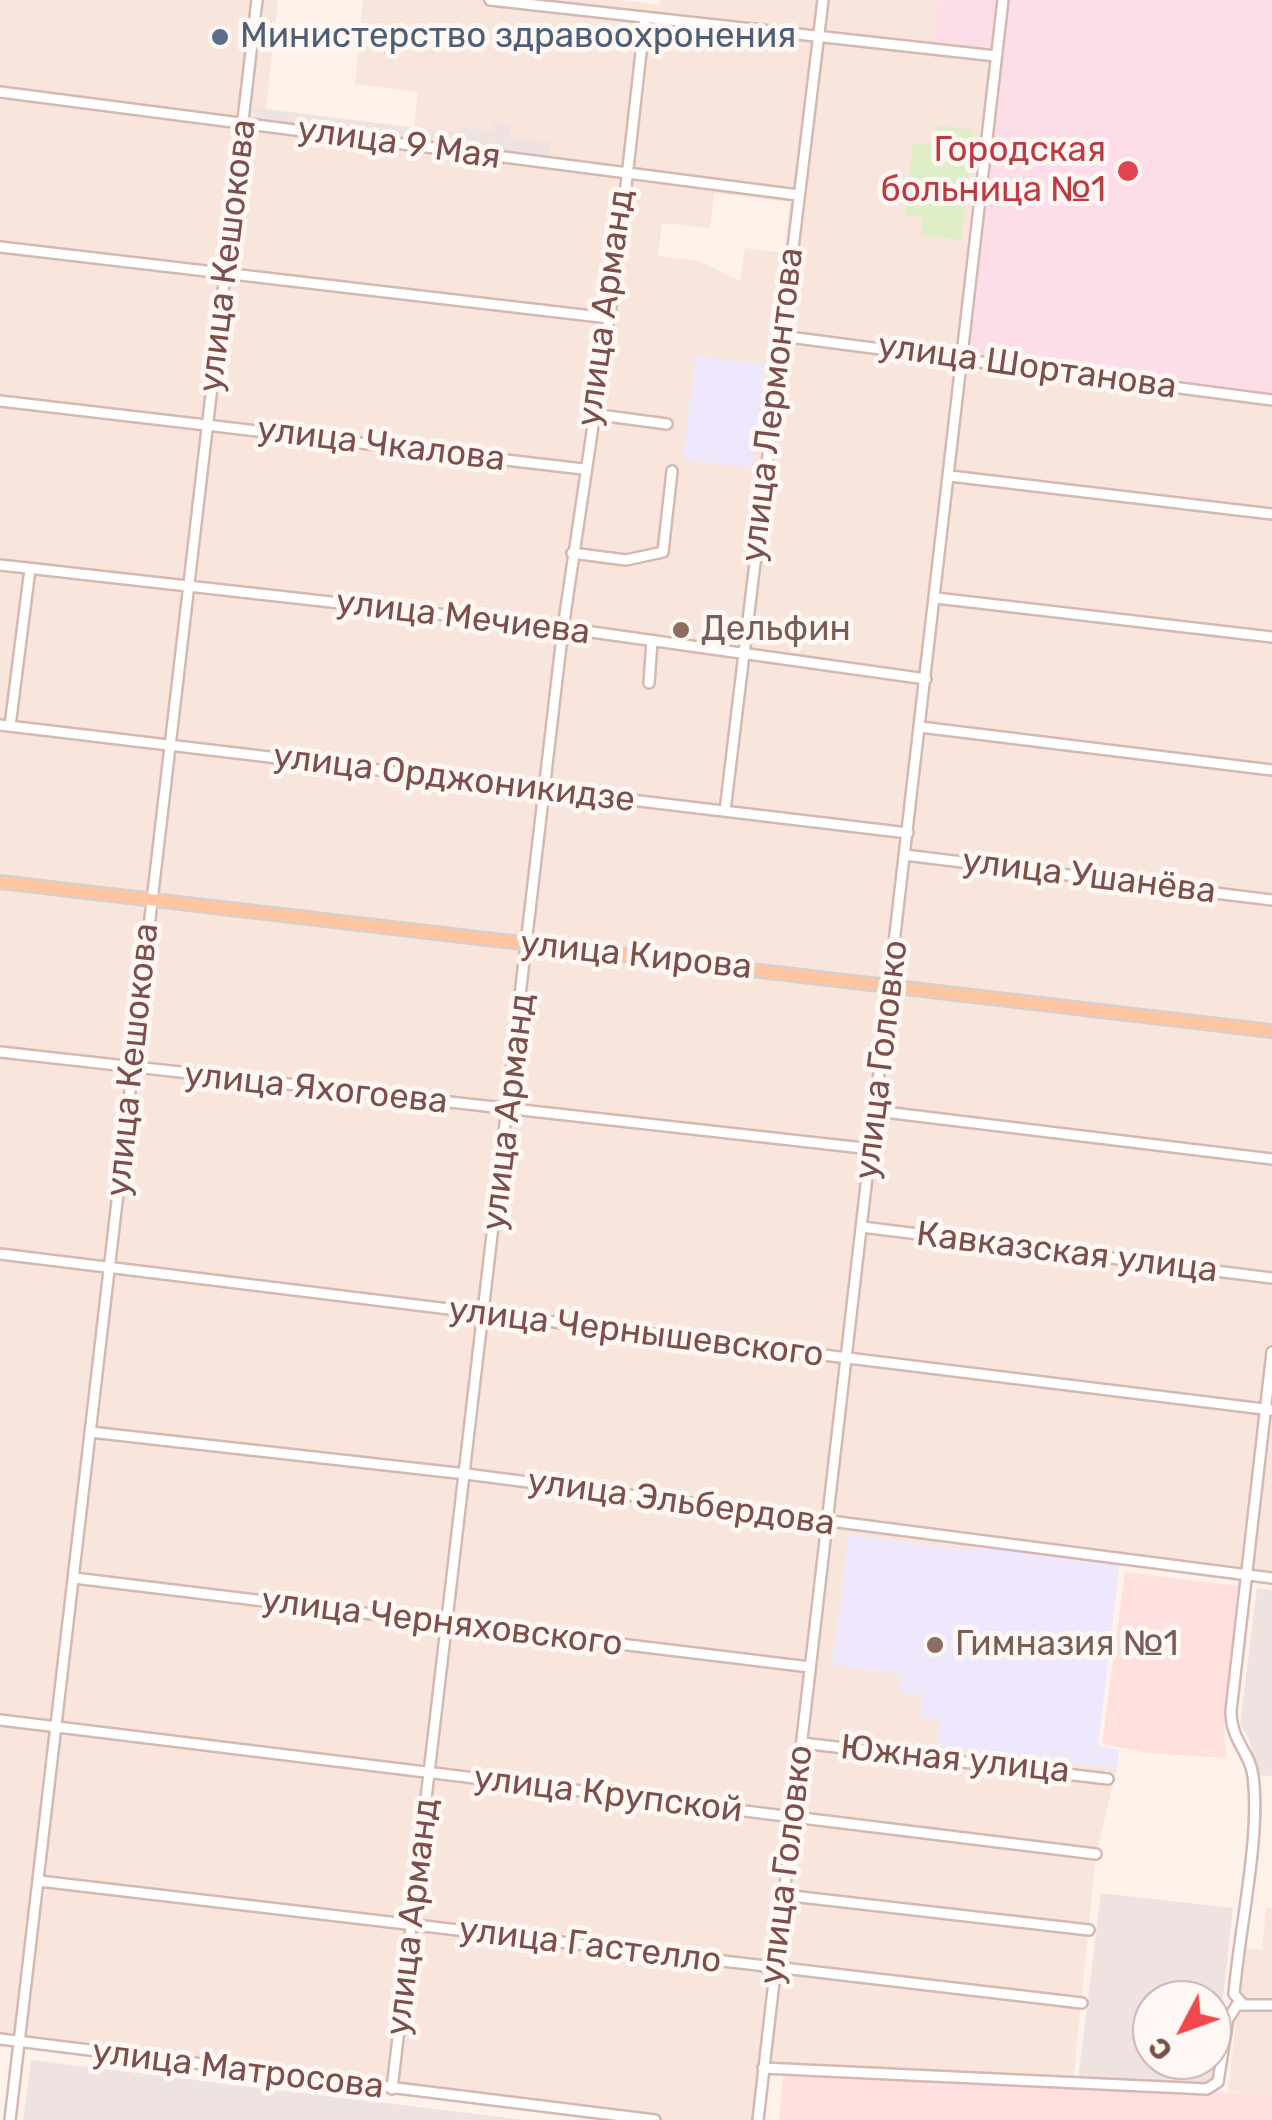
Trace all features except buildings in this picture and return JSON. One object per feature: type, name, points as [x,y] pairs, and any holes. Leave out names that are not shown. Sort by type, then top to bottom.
[{"type":"main road","name":"улица Кирова","points":[[0,882],[1272,1031]]},
{"type":"street","name":"улица Кешокова","points":[[10,2120],[245,124],[256,0]]},
{"type":"street","points":[[490,0],[996,56]]},
{"type":"street","name":"улица Лермонтова","points":[[725,811],[823,0]]},
{"type":"street","name":"улица Головко","points":[[758,2120],[1003,0]]},
{"type":"street","name":"улица Арманд","points":[[392,2089],[530,944],[572,553],[608,318],[645,17]]},
{"type":"street","name":"улица 9 Мая","points":[[0,92],[798,195]]},
{"type":"street","points":[[0,247],[608,318]]},
{"type":"street","name":"улица Шортанова","points":[[781,336],[1272,400]]},
{"type":"street","name":"улица Чкалова","points":[[0,402],[583,469]]},
{"type":"street","points":[[592,414],[667,424]]},
{"type":"street","points":[[572,553],[626,560],[662,552],[672,471]]},
{"type":"street","points":[[950,476],[1272,514]]},
{"type":"street","name":"улица Мечиева","points":[[0,565],[563,628],[926,679]]},
{"type":"street","points":[[5,725],[30,568]]},
{"type":"street","points":[[936,598],[1272,638]]},
{"type":"street","points":[[648,683],[652,641]]},
{"type":"street","name":"улица Орджоникидзе","points":[[5,725],[908,832]]},
{"type":"street","points":[[920,727],[1272,770]]},
{"type":"street","name":"улица Ушанёва","points":[[905,855],[1272,900]]},
{"type":"street","name":"улица Яхогоева","points":[[0,1052],[872,1149]]},
{"type":"street","points":[[876,1111],[1272,1159]]},
{"type":"street","name":"Кавказская улица","points":[[862,1228],[1272,1278]]},
{"type":"street","name":"улица Чернышевского","points":[[0,1254],[1269,1410]]},
{"type":"street","points":[[1272,1352],[1269,1410],[1231,1711],[1232,1735],[1251,1766],[1254,1788],[1234,1994],[1241,2002],[1272,2005]]},
{"type":"street","name":"улица Эльбердова","points":[[90,1432],[466,1474],[1272,1578]]},
{"type":"street","name":"улица Черняховского","points":[[74,1578],[810,1668]]},
{"type":"street","name":"улица Крупской","points":[[0,1720],[1096,1854]]},
{"type":"street","name":"Южная улица","points":[[802,1743],[1108,1779]]},
{"type":"street","name":"улица Гастелло","points":[[38,1880],[1082,2003]]},
{"type":"street","points":[[783,1895],[1089,1930]]},
{"type":"street","points":[[763,2068],[1207,2089],[1218,2082],[1228,2019],[1241,2002]]},
{"type":"street","name":"улица Матросова","points":[[0,2040],[655,2120]]},
{"type":"shaded area","points":[[0,0],[278,0],[266,109],[414,128],[418,92],[355,84],[363,0],[620,0],[659,5],[661,0],[938,0],[932,49],[996,56],[1272,400],[1272,1578],[974,1542],[973,1551],[849,1534],[832,1664],[901,1674],[940,1719],[937,1745],[1117,1769],[1096,1854],[1073,2084],[764,2068],[758,2120],[655,2120],[0,2039]],"holes":[[[714,193],[790,202],[784,253],[745,248],[740,281],[699,261],[658,256],[662,223],[710,228]]]},
{"type":"shaded area","name":"Городская больница №1","points":[[938,0],[1272,0],[1272,400],[964,361],[996,57],[932,49]]},
{"type":"shaded area","points":[[255,108],[457,133],[458,127],[493,131],[494,123],[511,125],[510,138],[550,142],[548,161],[467,147],[435,146],[434,141],[428,144],[253,122]]},
{"type":"shaded area","points":[[695,355],[765,364],[752,468],[683,459]]},
{"type":"shaded area","name":"Гимназия №1","points":[[849,1534],[972,1551],[975,1541],[1120,1560],[1098,1746],[1119,1750],[1117,1769],[937,1745],[940,1720],[919,1717],[922,1695],[899,1692],[901,1674],[832,1665]]},
{"type":"shaded area","points":[[1125,1572],[1238,1586],[1224,1730],[1226,1758],[1148,1753],[1102,1744]]},
{"type":"shaded area","points":[[1257,1588],[1272,1590],[1272,1776],[1259,1775],[1249,1739],[1240,1725]]},
{"type":"shaded area","points":[[1101,1893],[1233,1908],[1225,1980],[1132,1980],[1132,2080],[1214,2080],[1200,2085],[1078,2079]]},
{"type":"shaded area","points":[[1266,1908],[1272,1908],[1272,2095],[1228,2092],[1244,1948],[1262,1950]]},
{"type":"shaded area","points":[[31,2060],[526,2120],[23,2120]]},
{"type":"shaded area","points":[[784,2070],[1272,2095],[1272,2120],[779,2120]]},
{"type":"green space","points":[[935,125],[973,130],[961,240],[921,235],[923,218],[905,215],[913,143],[932,145]]},
{"type":"place","name":"Министерство здравоохронения","points":[[220,37]]},
{"type":"place","name":"Городская больница №1","points":[[1128,171]]},
{"type":"place","name":"Дельфин","points":[[681,630]]},
{"type":"place","name":"Гимназия №1","points":[[935,1645]]}]
